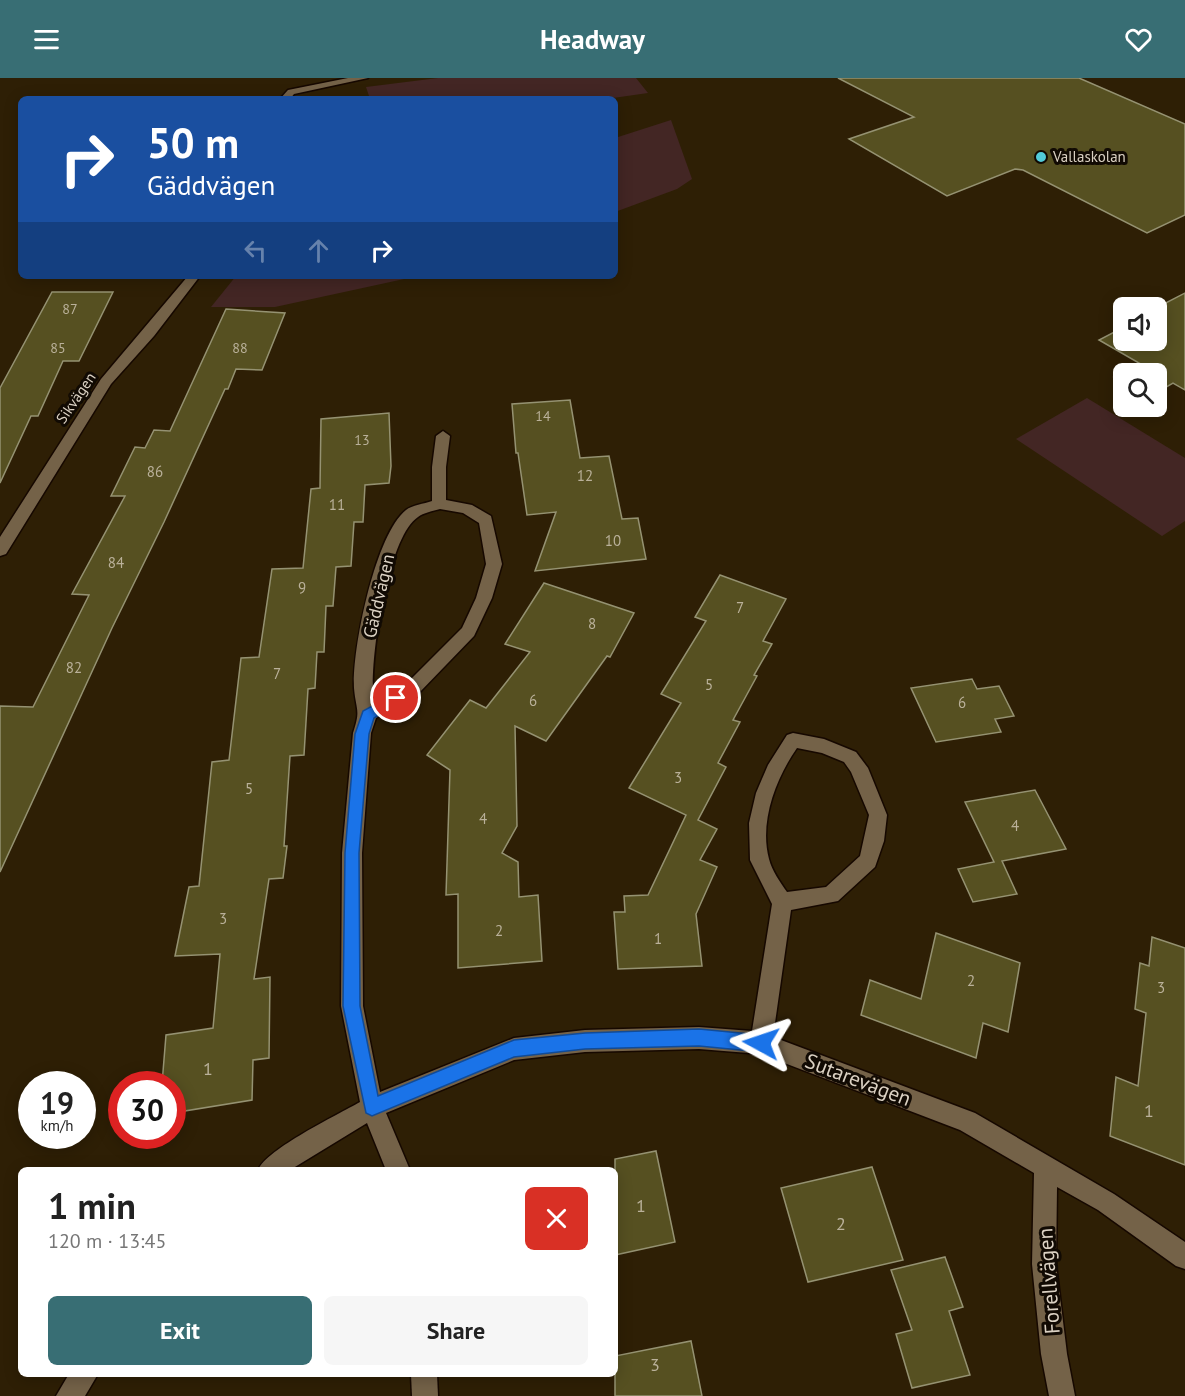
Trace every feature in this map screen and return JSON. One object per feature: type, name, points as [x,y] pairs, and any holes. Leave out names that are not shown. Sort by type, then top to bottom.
[{"type":"street","points":[[288,96],[291,92],[363,78]]},
{"type":"street","name":"Sikvägen","points":[[0,549],[5,530],[106,382],[192,279]]},
{"type":"street","points":[[368,714],[411,690],[468,632],[484,598],[494,564],[486,520],[467,509],[439,504],[439,467],[443,436]]},
{"type":"street","name":"Gäddvägen","points":[[397,1167],[372,1107],[352,1006],[352,853],[362,734],[368,714],[363,688],[369,627],[388,549],[399,528],[412,513],[439,504]]},
{"type":"street","points":[[761,1043],[782,902],[768,883],[758,853],[759,819],[768,785],[781,757],[793,741],[824,746],[850,757],[859,768],[878,815],[874,841],[868,861],[831,895],[782,902]]},
{"type":"street","name":"Sutarevägen","points":[[274,1167],[372,1107],[514,1049],[585,1041],[699,1038],[761,1043],[967,1121],[1106,1202],[1185,1257]]},
{"type":"street","name":"Forellvägen","points":[[1046,1166],[1044,1264],[1054,1354],[1062,1396]]},
{"type":"street","points":[[69,1396],[83,1377]]},
{"type":"street","points":[[424,1377],[425,1396]]},
{"type":"shaded area","points":[[438,78],[636,78],[648,93],[618,97],[369,96],[366,87]]},
{"type":"shaded area","points":[[671,120],[692,179],[677,189],[618,211],[618,137]]},
{"type":"shaded area","points":[[234,279],[404,279],[275,307],[211,307]]},
{"type":"shaded area","points":[[1087,398],[1113,414],[1113,417],[1118,417],[1185,458],[1185,521],[1162,536],[1016,439]]},
{"type":"building","name":"Vallaskolan","points":[[838,78],[1079,78],[1185,124],[1185,215],[1147,233],[1023,170],[1015,169],[947,196],[849,139],[914,117]]},
{"type":"building","points":[[52,292],[113,292],[79,361],[63,361],[38,416],[31,416],[0,483],[0,388]]},
{"type":"building","points":[[1185,293],[1185,390],[1173,383],[1167,387],[1167,363],[1139,363],[1118,351],[1167,351],[1167,302]]},
{"type":"building","points":[[226,309],[285,313],[262,370],[236,369],[228,389],[225,389],[0,872],[0,706],[33,707],[89,595],[72,594],[125,496],[111,496],[135,447],[145,448],[154,430],[170,431]]},
{"type":"building","points":[[1113,333],[1113,348],[1099,340]]},
{"type":"building","points":[[570,400],[580,458],[609,456],[622,519],[638,518],[646,559],[535,571],[556,512],[527,515],[518,453],[516,453],[512,404]]},
{"type":"building","points":[[389,413],[391,466],[389,483],[365,485],[363,522],[354,522],[351,566],[336,567],[333,606],[326,606],[324,652],[317,652],[315,688],[308,689],[304,755],[290,756],[284,846],[287,846],[283,878],[269,879],[254,979],[270,977],[269,1058],[253,1060],[252,1100],[186,1111],[186,1071],[163,1071],[166,1035],[213,1028],[220,954],[175,956],[189,887],[199,886],[212,762],[229,760],[241,658],[259,657],[272,569],[303,568],[311,489],[320,488],[321,419]]},
{"type":"building","points":[[720,575],[786,599],[763,641],[772,644],[754,675],[757,676],[733,720],[740,722],[718,763],[726,767],[698,820],[717,829],[700,860],[717,867],[696,914],[702,966],[618,969],[614,912],[625,912],[624,896],[648,895],[686,815],[629,788],[681,703],[661,694],[706,621],[695,617]]},
{"type":"building","points":[[544,583],[634,613],[610,657],[607,656],[546,741],[515,726],[517,826],[502,853],[518,862],[519,897],[538,895],[542,961],[458,968],[458,894],[446,895],[450,770],[427,755],[470,700],[486,708],[530,652],[505,644]]},
{"type":"building","points":[[972,679],[977,689],[999,686],[1014,716],[995,719],[1001,732],[936,742],[911,688]]},
{"type":"building","points":[[1035,790],[1066,849],[1002,861],[1017,894],[973,902],[958,869],[994,862],[965,802]]},
{"type":"building","points":[[936,933],[1020,963],[1008,1032],[983,1023],[976,1058],[861,1015],[870,980],[921,999]]},
{"type":"building","points":[[1152,937],[1185,948],[1185,1165],[1110,1136],[1116,1077],[1138,1086],[1146,1013],[1135,1009],[1140,963],[1149,966]]},
{"type":"building","points":[[656,1151],[675,1242],[618,1254],[618,1167],[615,1167],[615,1159]]},
{"type":"building","points":[[872,1167],[903,1260],[808,1282],[781,1188]]},
{"type":"building","points":[[945,1257],[963,1307],[949,1311],[970,1375],[912,1388],[896,1334],[912,1330],[891,1270]]},
{"type":"building","points":[[691,1341],[702,1396],[615,1396],[618,1355]]},
{"type":"place","name":"Vallaskolan","points":[[1041,157]]},
{"type":"route","points":[[396,698],[368,714],[362,734],[352,853],[352,1006],[372,1107],[514,1049],[585,1041],[699,1038],[761,1043]]}]
